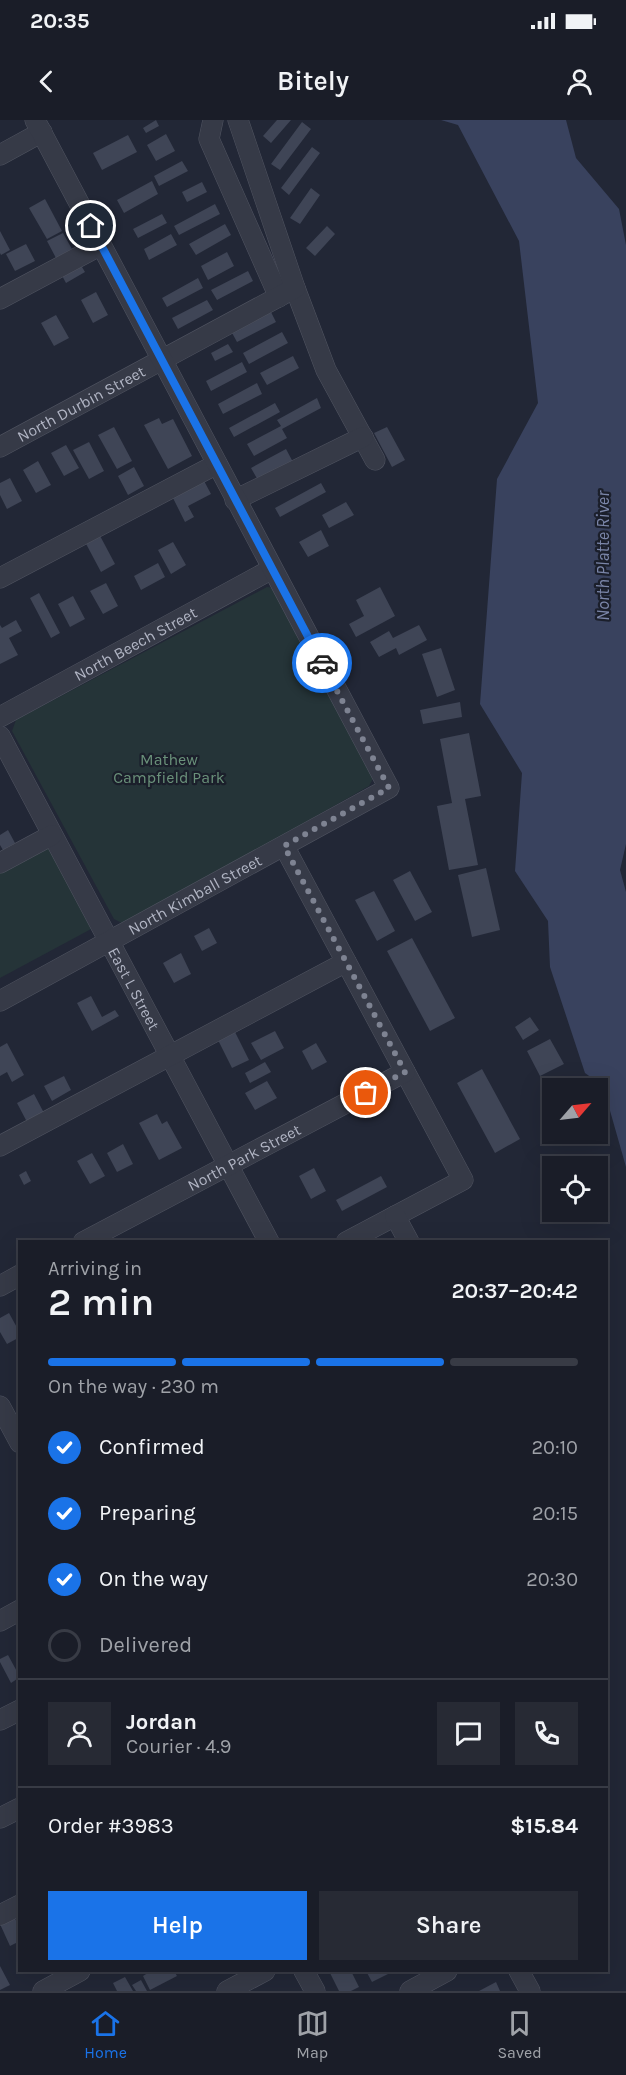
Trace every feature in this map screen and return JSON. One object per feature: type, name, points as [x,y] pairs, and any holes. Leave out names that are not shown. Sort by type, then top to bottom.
[{"type":"street","points":[[213,120],[209,139],[326,370],[375,460]]},
{"type":"street","points":[[238,120],[287,293]]},
{"type":"street","points":[[0,155],[38,126],[272,569]]},
{"type":"street","points":[[0,299],[101,245]]},
{"type":"street","name":"North Durbin Street","points":[[0,447],[287,293]]},
{"type":"street","points":[[235,500],[363,437]]},
{"type":"street","points":[[0,578],[216,464]]},
{"type":"street","name":"North Beech Street","points":[[0,717],[272,569]]},
{"type":"street","name":"North Kimball Street","points":[[0,1001],[389,788],[272,569]]},
{"type":"street","name":"East L Street","points":[[0,736],[268,1240]]},
{"type":"street","points":[[0,863],[52,835]]},
{"type":"street","points":[[284,846],[463,1180],[350,1240]]},
{"type":"street","points":[[0,1146],[346,962]]},
{"type":"street","name":"North Park Street","points":[[87,1240],[405,1072]]},
{"type":"street","points":[[395,1216],[408,1240]]},
{"type":"street","points":[[0,1286],[18,1276]]},
{"type":"street","points":[[7,1417],[18,1439]]},
{"type":"street","points":[[0,1621],[18,1611]]},
{"type":"street","points":[[0,1720],[18,1711]]},
{"type":"street","points":[[0,1818],[18,1809]]},
{"type":"street","points":[[0,1915],[18,1906]]},
{"type":"street","points":[[43,1991],[79,1972]]},
{"type":"street","points":[[227,1991],[263,1972]]},
{"type":"street","points":[[305,1972],[315,1991]]},
{"type":"street","points":[[410,1991],[445,1972]]},
{"type":"street","points":[[520,1972],[530,1991]]},
{"type":"green space","name":"Mathew Campfield Park","points":[[267,587],[274,588],[374,777],[369,786],[126,925],[114,919],[12,731],[16,720]]},
{"type":"green space","points":[[47,843],[93,928],[0,978],[0,868]]},
{"type":"water","name":"North Platte River","points":[[441,120],[566,120],[576,158],[619,209],[626,245],[626,844],[620,870],[626,892],[626,1167],[608,1104],[608,1078],[592,1078],[585,1073],[550,967],[548,921],[515,871],[522,773],[480,704],[497,479],[538,403],[519,241],[458,125]]},
{"type":"building","points":[[156,120],[159,126],[146,133],[143,128]]},
{"type":"building","points":[[277,120],[291,120],[271,143],[263,136]]},
{"type":"building","points":[[302,122],[311,129],[280,170],[271,164]]},
{"type":"building","points":[[166,134],[175,151],[156,161],[147,145]]},
{"type":"building","points":[[128,135],[137,152],[102,170],[93,153]]},
{"type":"building","points":[[312,147],[320,153],[289,195],[281,188]]},
{"type":"building","points":[[182,161],[188,171],[159,186],[154,176]]},
{"type":"building","points":[[152,181],[158,194],[124,213],[117,200]]},
{"type":"building","points":[[202,182],[207,192],[187,202],[182,192]]},
{"type":"building","points":[[311,188],[320,195],[300,224],[290,218]]},
{"type":"building","points":[[45,199],[62,231],[47,239],[29,208]]},
{"type":"building","points":[[215,204],[220,214],[179,235],[174,226]]},
{"type":"building","points":[[162,214],[167,223],[138,238],[133,229]]},
{"type":"building","points":[[225,224],[231,235],[196,255],[189,244]]},
{"type":"building","points":[[327,226],[335,234],[315,256],[306,248]]},
{"type":"building","points":[[0,231],[10,250],[1,255],[0,253]]},
{"type":"building","points":[[63,233],[72,249],[56,258],[47,241]]},
{"type":"building","points":[[171,234],[177,245],[149,260],[144,249]]},
{"type":"building","points":[[26,244],[35,261],[15,271],[6,254]]},
{"type":"building","points":[[227,252],[234,266],[208,280],[201,266]]},
{"type":"building","points":[[79,262],[85,272],[66,283],[60,272]]},
{"type":"building","points":[[248,271],[253,281],[217,300],[211,290]]},
{"type":"building","points":[[198,278],[203,288],[167,307],[162,298]]},
{"type":"building","points":[[96,292],[108,315],[93,323],[81,300]]},
{"type":"building","points":[[207,300],[213,310],[178,329],[172,318]]},
{"type":"building","points":[[270,310],[276,322],[237,342],[231,331]]},
{"type":"building","points":[[56,315],[69,338],[54,346],[41,323]]},
{"type":"building","points":[[282,332],[288,343],[249,364],[243,353]]},
{"type":"building","points":[[228,344],[233,352],[215,361],[211,353]]},
{"type":"building","points":[[293,356],[299,368],[267,385],[260,373]]},
{"type":"building","points":[[242,362],[247,372],[211,391],[206,381]]},
{"type":"building","points":[[257,383],[262,394],[223,414],[218,404]]},
{"type":"building","points":[[317,398],[321,408],[282,429],[287,438],[254,456],[247,444],[281,426],[277,420]]},
{"type":"building","points":[[275,403],[280,412],[234,437],[229,428]]},
{"type":"building","points":[[159,418],[162,424],[173,419],[192,456],[168,469],[144,425]]},
{"type":"building","points":[[114,427],[132,461],[117,469],[98,435]]},
{"type":"building","points":[[387,427],[405,460],[392,467],[374,433]]},
{"type":"building","points":[[89,442],[104,471],[89,479],[73,450]]},
{"type":"building","points":[[66,445],[79,468],[64,476],[51,453]]},
{"type":"building","points":[[286,449],[294,464],[259,482],[251,468]]},
{"type":"building","points":[[38,461],[51,485],[36,493],[23,470]]},
{"type":"building","points":[[134,467],[144,486],[128,495],[118,476]]},
{"type":"building","points":[[10,478],[22,501],[7,509],[0,495],[0,483]]},
{"type":"building","points":[[203,479],[211,494],[188,506],[194,517],[185,522],[172,496]]},
{"type":"building","points":[[321,483],[326,492],[280,517],[275,508]]},
{"type":"building","points":[[346,502],[354,515],[329,528],[322,515]]},
{"type":"building","points":[[321,530],[329,546],[308,557],[299,542]]},
{"type":"building","points":[[98,532],[115,564],[101,572],[84,540]]},
{"type":"building","points":[[173,542],[186,565],[171,574],[158,550]]},
{"type":"building","points":[[158,563],[165,577],[141,590],[134,576]]},
{"type":"building","points":[[106,583],[118,606],[103,614],[90,591]]},
{"type":"building","points":[[380,587],[395,616],[356,637],[349,624],[364,616],[356,600]]},
{"type":"building","points":[[39,593],[60,633],[51,638],[30,598]]},
{"type":"building","points":[[73,596],[85,619],[70,627],[58,604]]},
{"type":"building","points":[[16,620],[22,631],[9,638],[18,655],[0,664],[0,625],[2,628]]},
{"type":"building","points":[[419,625],[427,640],[399,655],[396,648],[379,657],[370,642],[389,631],[393,638]]},
{"type":"building","points":[[441,648],[455,690],[437,697],[422,654]]},
{"type":"building","points":[[460,702],[462,717],[423,724],[420,710]]},
{"type":"building","points":[[469,733],[481,796],[465,799],[478,865],[449,870],[437,806],[452,803],[440,739]]},
{"type":"building","points":[[8,830],[15,843],[3,850],[0,845],[0,835]]},
{"type":"building","points":[[486,868],[500,930],[472,937],[458,875]]},
{"type":"building","points":[[410,871],[432,912],[415,921],[393,880]]},
{"type":"building","points":[[374,891],[395,931],[377,941],[355,900]]},
{"type":"building","points":[[209,928],[217,943],[202,951],[194,936]]},
{"type":"building","points":[[412,938],[455,1018],[430,1031],[387,951]]},
{"type":"building","points":[[181,953],[191,974],[174,983],[163,963]]},
{"type":"building","points":[[91,996],[102,1017],[115,1010],[119,1016],[92,1031],[77,1003]]},
{"type":"building","points":[[530,1017],[539,1030],[523,1040],[515,1027]]},
{"type":"building","points":[[234,1030],[249,1060],[232,1068],[217,1038]]},
{"type":"building","points":[[275,1031],[284,1048],[261,1060],[251,1043]]},
{"type":"building","points":[[550,1039],[564,1064],[540,1076],[527,1051]]},
{"type":"building","points":[[7,1043],[24,1075],[12,1082],[7,1072],[0,1076],[0,1047]]},
{"type":"building","points":[[316,1043],[327,1062],[312,1070],[302,1051]]},
{"type":"building","points":[[265,1062],[271,1072],[250,1083],[245,1073]]},
{"type":"building","points":[[482,1069],[520,1139],[495,1153],[457,1083]]},
{"type":"building","points":[[64,1076],[71,1090],[52,1101],[44,1086]]},
{"type":"building","points":[[267,1081],[277,1098],[255,1110],[245,1093]]},
{"type":"building","points":[[34,1094],[44,1113],[27,1122],[17,1103]]},
{"type":"building","points":[[157,1114],[162,1124],[167,1121],[182,1148],[159,1160],[139,1123]]},
{"type":"building","points":[[123,1144],[133,1164],[117,1172],[107,1153]]},
{"type":"building","points":[[92,1153],[105,1176],[90,1184],[77,1161]]},
{"type":"building","points":[[314,1168],[326,1191],[311,1199],[299,1176]]},
{"type":"building","points":[[26,1171],[31,1181],[24,1185],[19,1175]]},
{"type":"building","points":[[381,1176],[387,1187],[342,1211],[336,1200]]},
{"type":"building","points":[[9,1313],[18,1329],[18,1338],[7,1344],[0,1332],[0,1318]]},
{"type":"building","points":[[8,1655],[18,1673],[18,1678],[11,1683],[0,1659]]},
{"type":"building","points":[[14,1917],[18,1924],[18,1942],[10,1946],[0,1924]]},
{"type":"building","points":[[0,1966],[10,1985],[0,1990]]},
{"type":"building","points":[[149,1972],[175,1972],[177,1976],[150,1990],[143,1976]]},
{"type":"building","points":[[330,1972],[352,1972],[359,1987],[351,1991],[339,1991]]},
{"type":"building","points":[[367,1972],[387,1972],[388,1974],[372,1982]]},
{"type":"building","points":[[125,1977],[133,1991],[117,1991],[113,1983]]},
{"type":"building","points":[[141,1980],[147,1991],[136,1991],[132,1985]]},
{"type":"building","points":[[496,1982],[500,1991],[479,1991]]},
{"type":"way so far","points":[[322,663],[389,788],[284,846],[405,1072],[366,1093]]},
{"type":"route","points":[[91,226],[322,663]]}]
